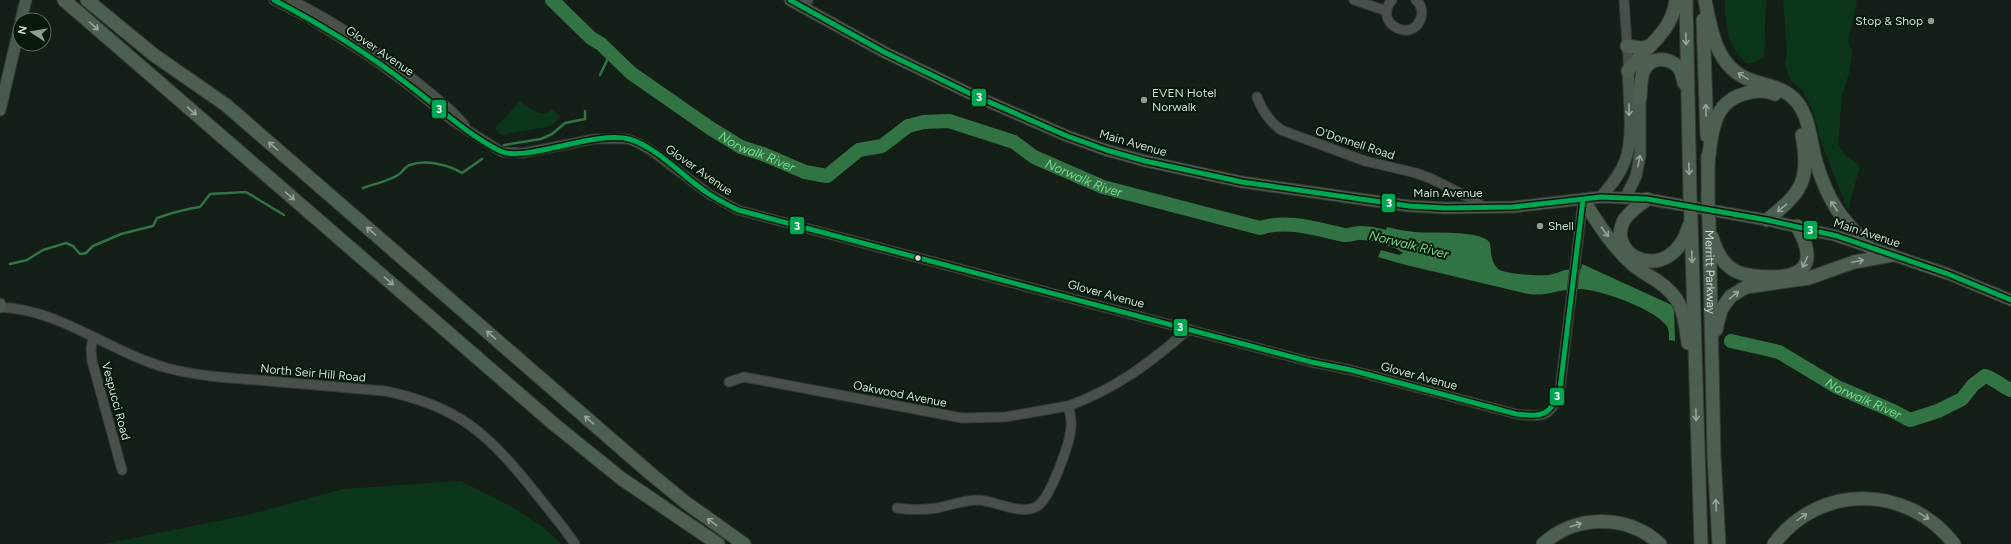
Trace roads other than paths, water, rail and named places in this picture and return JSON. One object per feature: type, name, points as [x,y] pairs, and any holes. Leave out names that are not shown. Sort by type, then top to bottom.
[{"type":"highway","points":[[64,0],[561,430],[628,484],[718,544]]},
{"type":"highway","points":[[87,0],[154,55],[226,105],[651,474],[685,502],[744,544]]},
{"type":"highway","points":[[1628,71],[1669,24],[1675,10],[1676,0]]},
{"type":"highway","name":"Merritt Parkway","points":[[1686,0],[1690,195],[1701,544]]},
{"type":"highway","points":[[1704,0],[1717,48],[1728,65],[1748,79],[1771,85],[1784,91],[1799,106],[1808,125],[1816,164],[1830,200],[1843,221],[1868,246]]},
{"type":"highway","name":"Merritt Parkway","points":[[1704,0],[1708,222],[1718,544]]},
{"type":"highway","points":[[1627,46],[1641,48],[1650,46]]},
{"type":"highway","points":[[1640,98],[1644,70],[1654,60],[1663,59],[1671,62],[1679,68],[1688,97]]},
{"type":"highway","points":[[1708,163],[1713,126],[1719,111],[1728,101],[1738,95],[1754,91],[1765,91],[1774,94],[1790,105],[1800,120],[1804,143],[1804,178],[1800,189],[1794,198],[1767,220]]},
{"type":"highway","points":[[1647,199],[1629,214],[1620,231],[1624,246],[1638,259],[1650,262],[1662,260],[1676,252],[1684,240],[1691,218]]},
{"type":"highway","points":[[1583,200],[1622,255],[1632,264],[1666,287],[1675,296],[1680,304],[1684,315],[1696,397]]},
{"type":"highway","points":[[1708,222],[1715,246],[1724,262],[1738,273],[1751,277],[1791,275],[1799,271],[1805,265],[1808,249],[1797,226]]},
{"type":"highway","points":[[1712,370],[1718,320],[1721,310],[1731,296],[1737,292],[1746,287],[1809,278],[1854,262],[1892,255]]},
{"type":"highway","points":[[1774,544],[1794,522],[1814,510],[1841,501],[1868,498],[1894,503],[1920,513],[1940,528],[1954,544]]},
{"type":"highway","points":[[1543,544],[1554,535],[1573,526],[1605,522],[1615,522],[1637,529],[1660,544]]},
{"type":"main road","points":[[23,12],[26,0]]},
{"type":"main road","name":"Main Avenue","points":[[790,0],[806,4],[878,49],[946,83],[1058,132],[1120,155],[1236,180],[1383,204],[1440,208],[1519,206],[1601,198],[1626,197],[1647,199],[1767,220],[1837,236],[1948,274],[2011,300]]},
{"type":"main road","points":[[0,110],[14,52]]},
{"type":"main road","points":[[1601,198],[1620,171],[1627,155],[1629,140],[1628,71]]},
{"type":"main road","points":[[1626,197],[1636,176],[1640,156],[1640,98]]},
{"type":"street","name":"Glover Avenue","points":[[274,0],[307,17],[369,56],[410,86],[453,121],[468,129],[502,152],[512,154],[533,152],[594,139],[628,140],[638,143],[652,151],[709,194],[738,210],[1516,414],[1539,416],[1547,413],[1553,407],[1560,388],[1575,254],[1583,200]]},
{"type":"street","name":"Glover Avenue","points":[[291,0],[393,63],[456,115],[468,129]]},
{"type":"street","points":[[1354,0],[1387,12]]},
{"type":"street","points":[[1392,0],[1387,12],[1390,23],[1395,28],[1409,30],[1415,27],[1422,15],[1422,8],[1416,0]]},
{"type":"street","points":[[1623,1],[1628,71],[1635,81],[1640,98]]},
{"type":"street","name":"O'Donnell Road","points":[[1257,97],[1261,110],[1281,130],[1365,161],[1416,173],[1432,179],[1468,197],[1482,206]]},
{"type":"street","name":"North Seir Hill Road","points":[[0,307],[21,309],[46,315],[150,363],[197,374],[385,391],[410,396],[434,405],[466,422],[495,445],[575,544]]},
{"type":"street","name":"Oakwood Avenue","points":[[730,382],[744,377],[962,418],[1006,417],[1068,406],[1082,401],[1130,376],[1157,357],[1189,328]]},
{"type":"street","name":"Vespucci Road","points":[[93,337],[91,349],[92,361],[122,470]]},
{"type":"street","points":[[897,508],[922,509],[978,500],[1028,509],[1036,506],[1042,502],[1050,488],[1070,435],[1072,421],[1068,406]]},
{"type":"water","points":[[1387,227],[1414,232],[1466,234],[1485,239],[1490,243],[1492,257],[1498,269],[1507,272],[1530,275],[1548,275],[1565,270],[1581,269],[1582,264],[1674,306],[1675,341],[1669,340],[1668,328],[1653,314],[1628,302],[1600,293],[1588,290],[1573,289],[1535,295],[1528,294],[1378,257],[1381,250],[1399,255],[1403,253],[1382,239]]},
{"type":"waterway","name":"Norwalk River","points":[[552,0],[591,38],[601,44],[631,73],[710,128],[741,147],[763,154],[805,172],[827,176],[859,150],[882,146],[908,126],[924,122],[949,121],[1014,142],[1034,157],[1103,187],[1260,228],[1281,224],[1302,226],[1344,235],[1360,233],[1372,234],[1401,243]]},
{"type":"waterway","points":[[600,75],[611,52]]},
{"type":"waterway","points":[[504,145],[541,139],[552,134],[565,123],[585,119],[585,111]]},
{"type":"waterway","points":[[363,188],[386,181],[400,174],[408,166],[416,163],[444,165],[462,173],[482,159]]},
{"type":"waterway","points":[[10,264],[27,260],[43,250],[66,243],[73,246],[80,254],[86,253],[93,246],[121,234],[153,226],[157,218],[178,211],[200,207],[210,194],[246,192],[284,215]]},
{"type":"waterway","name":"Norwalk River","points":[[1731,341],[1779,352],[1837,387],[1910,420],[1938,411],[1962,399],[1973,385],[1985,376],[2011,390]]},
{"type":"place","name":"Stop & Shop","points":[[1931,21]]},
{"type":"place","name":"EVEN Hotel Norwalk","points":[[1144,100]]},
{"type":"place","name":"Shell","points":[[1540,226]]}]
